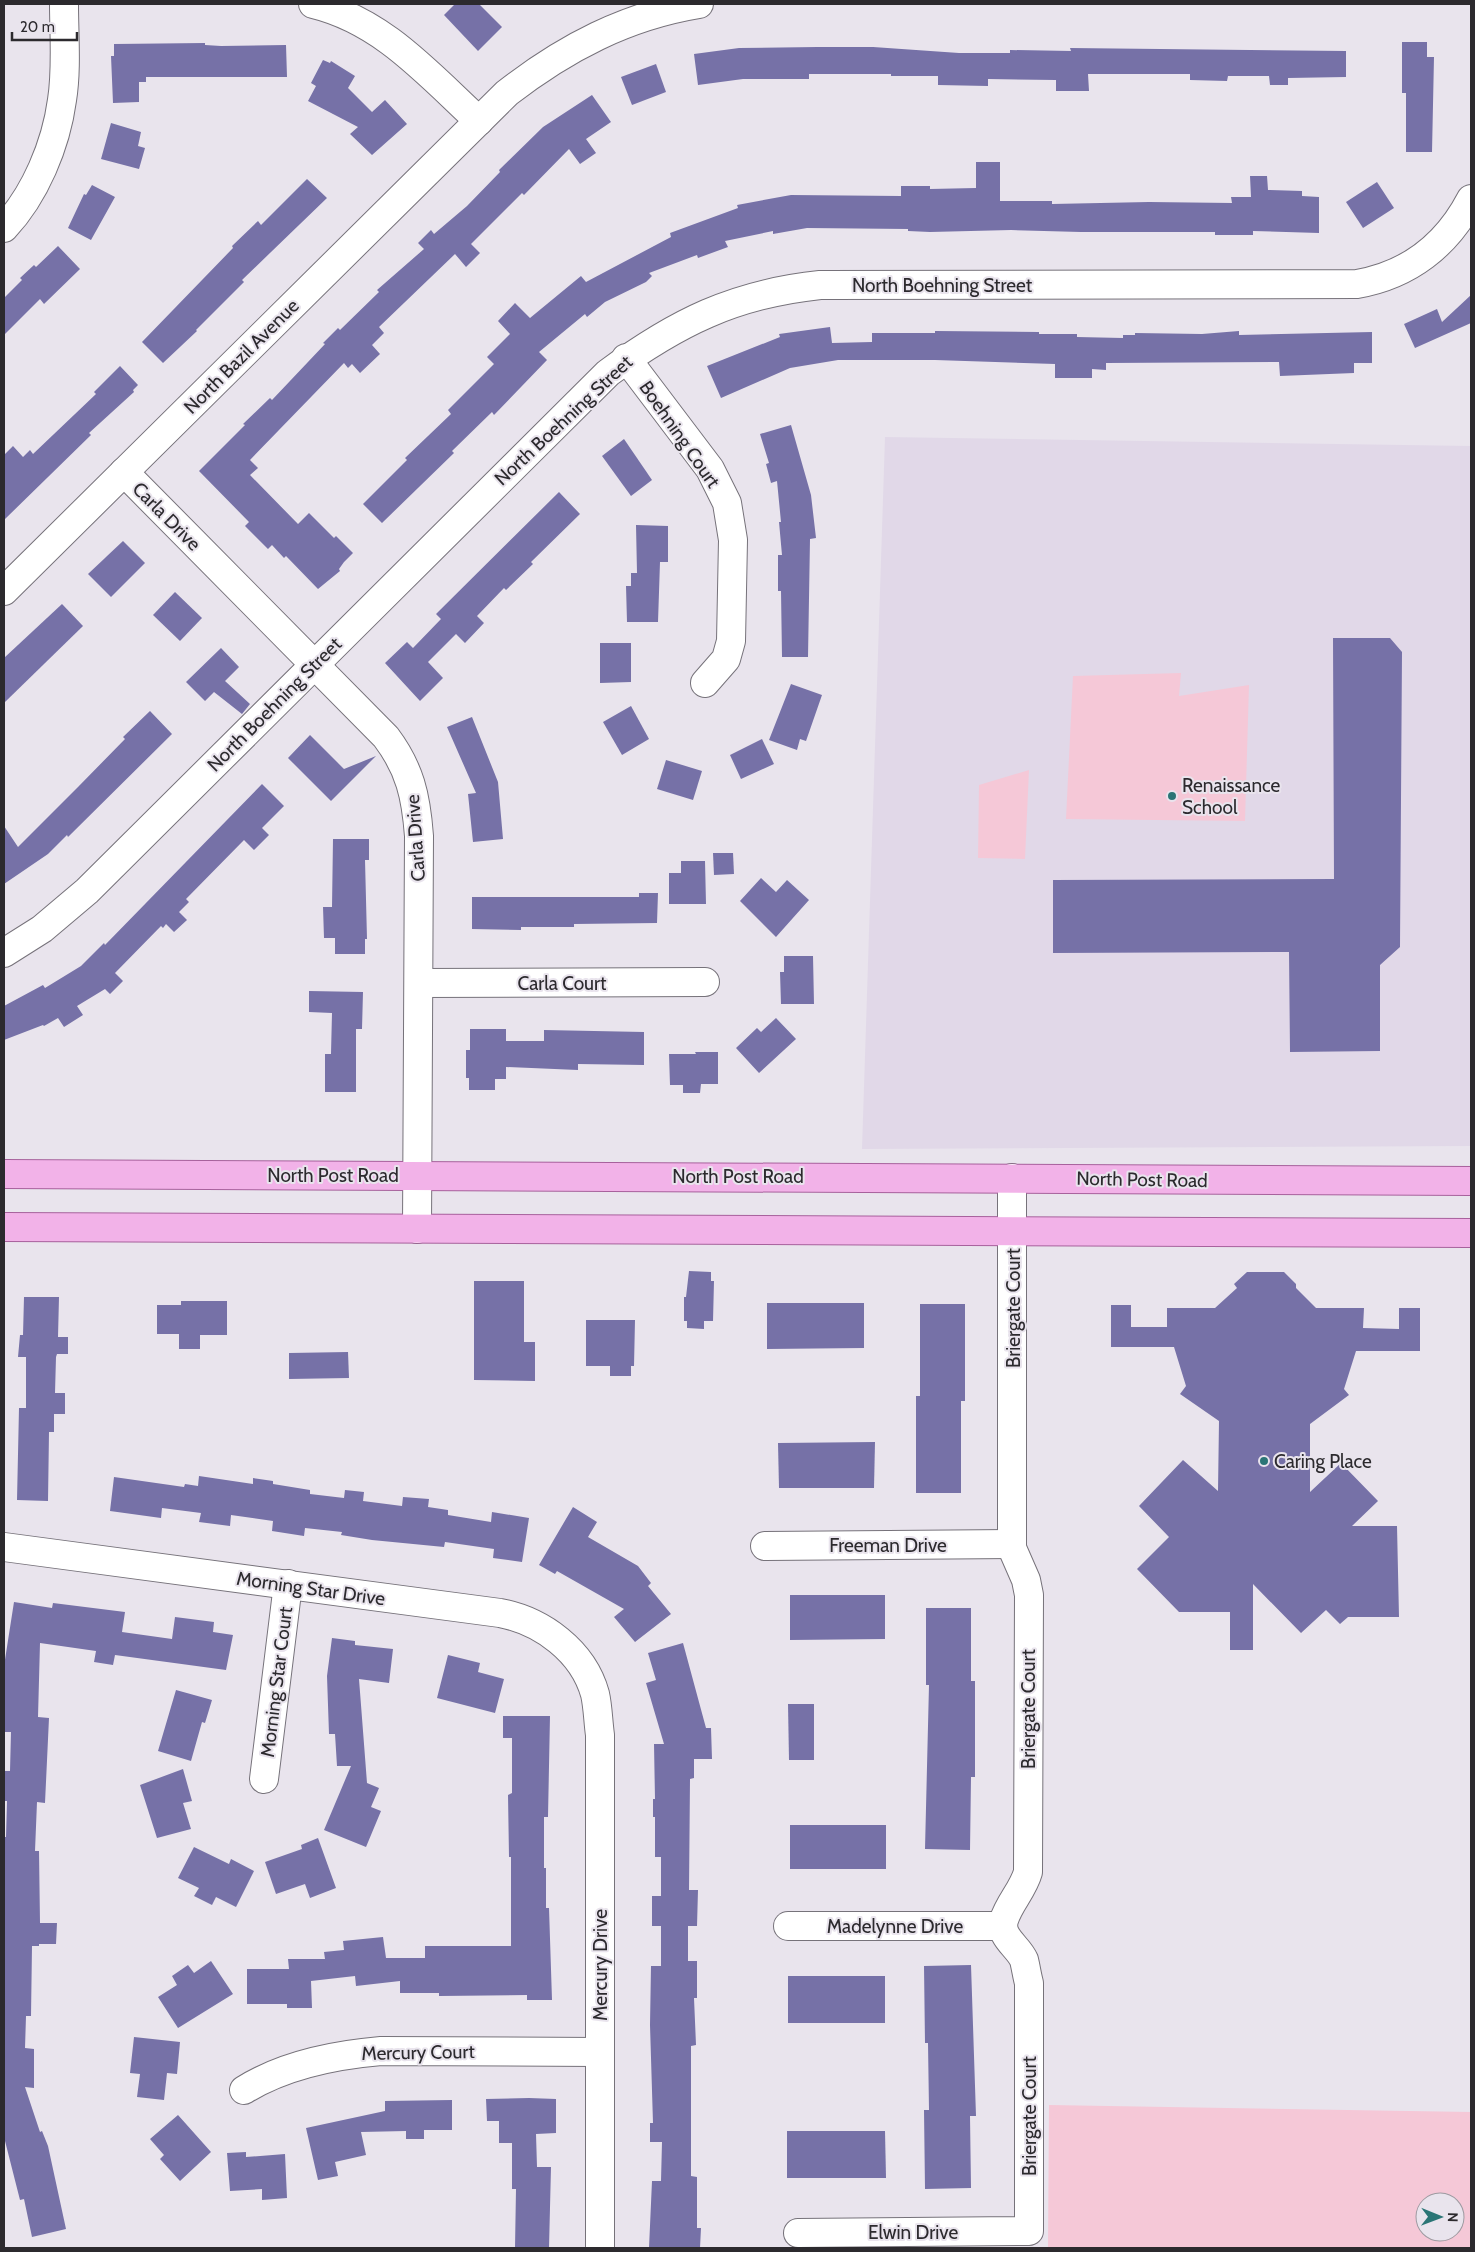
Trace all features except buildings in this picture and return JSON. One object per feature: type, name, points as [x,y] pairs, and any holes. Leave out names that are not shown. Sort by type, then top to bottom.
[{"type":"main road","name":"North Post Road","points":[[4,1174],[1471,1181]]},
{"type":"main road","points":[[4,1227],[1471,1233]]},
{"type":"street","points":[[4,228],[24,202],[42,168],[59,119],[63,98],[64,4]]},
{"type":"street","points":[[313,4],[357,20],[391,40],[415,59],[479,121]]},
{"type":"street","name":"North Bazil Avenue","points":[[4,591],[513,89],[574,46],[621,25],[699,4]]},
{"type":"street","name":"North Boehning Street","points":[[4,953],[42,929],[69,908],[591,389],[626,358],[660,336],[704,314],[761,295],[800,287],[842,284],[1335,286],[1367,282],[1405,269],[1430,253],[1452,231],[1471,199]]},
{"type":"street","name":"Boehning Court","points":[[626,358],[710,469],[727,503],[733,540],[731,641],[726,659],[705,683]]},
{"type":"street","name":"Carla Drive","points":[[124,472],[386,736],[408,771],[417,807],[418,826],[417,1229]]},
{"type":"street","name":"Carla Court","points":[[419,983],[705,982]]},
{"type":"street","name":"Briergate Court","points":[[1012,1178],[1012,1544],[1014,1555],[1026,1580],[1029,1595],[1028,1872],[1024,1884],[1007,1913],[1003,1926],[1008,1938],[1024,1960],[1029,1983],[1029,2231]]},
{"type":"street","name":"Freeman Drive","points":[[765,1546],[1012,1544]]},
{"type":"street","name":"Morning Star Drive","points":[[4,1547],[515,1616],[541,1628],[566,1648],[581,1664],[590,1683]]},
{"type":"street","name":"Morning Star Court","points":[[264,1779],[288,1584]]},
{"type":"street","name":"Mercury Drive","points":[[590,1683],[599,1714],[600,1735],[600,2248]]},
{"type":"street","name":"Madelynne Drive","points":[[788,1926],[1003,1926]]},
{"type":"street","name":"Mercury Court","points":[[244,2090],[290,2069],[360,2052],[381,2050],[599,2052]]},
{"type":"street","name":"Elwin Drive","points":[[798,2233],[1029,2231]]},
{"type":"shaded area","name":"Renaissance School","points":[[885,437],[1471,446],[1471,1146],[862,1149]]},
{"type":"shaded area","points":[[1181,673],[1179,696],[1249,685],[1245,821],[1066,819],[1073,676]]},
{"type":"shaded area","points":[[1029,770],[1025,859],[978,858],[979,785]]},
{"type":"shaded area","points":[[1049,2105],[1471,2112],[1471,2248],[1048,2248]]},
{"type":"place","name":"Renaissance School","points":[[1172,796]]},
{"type":"place","name":"Caring Place","points":[[1264,1461]]}]
